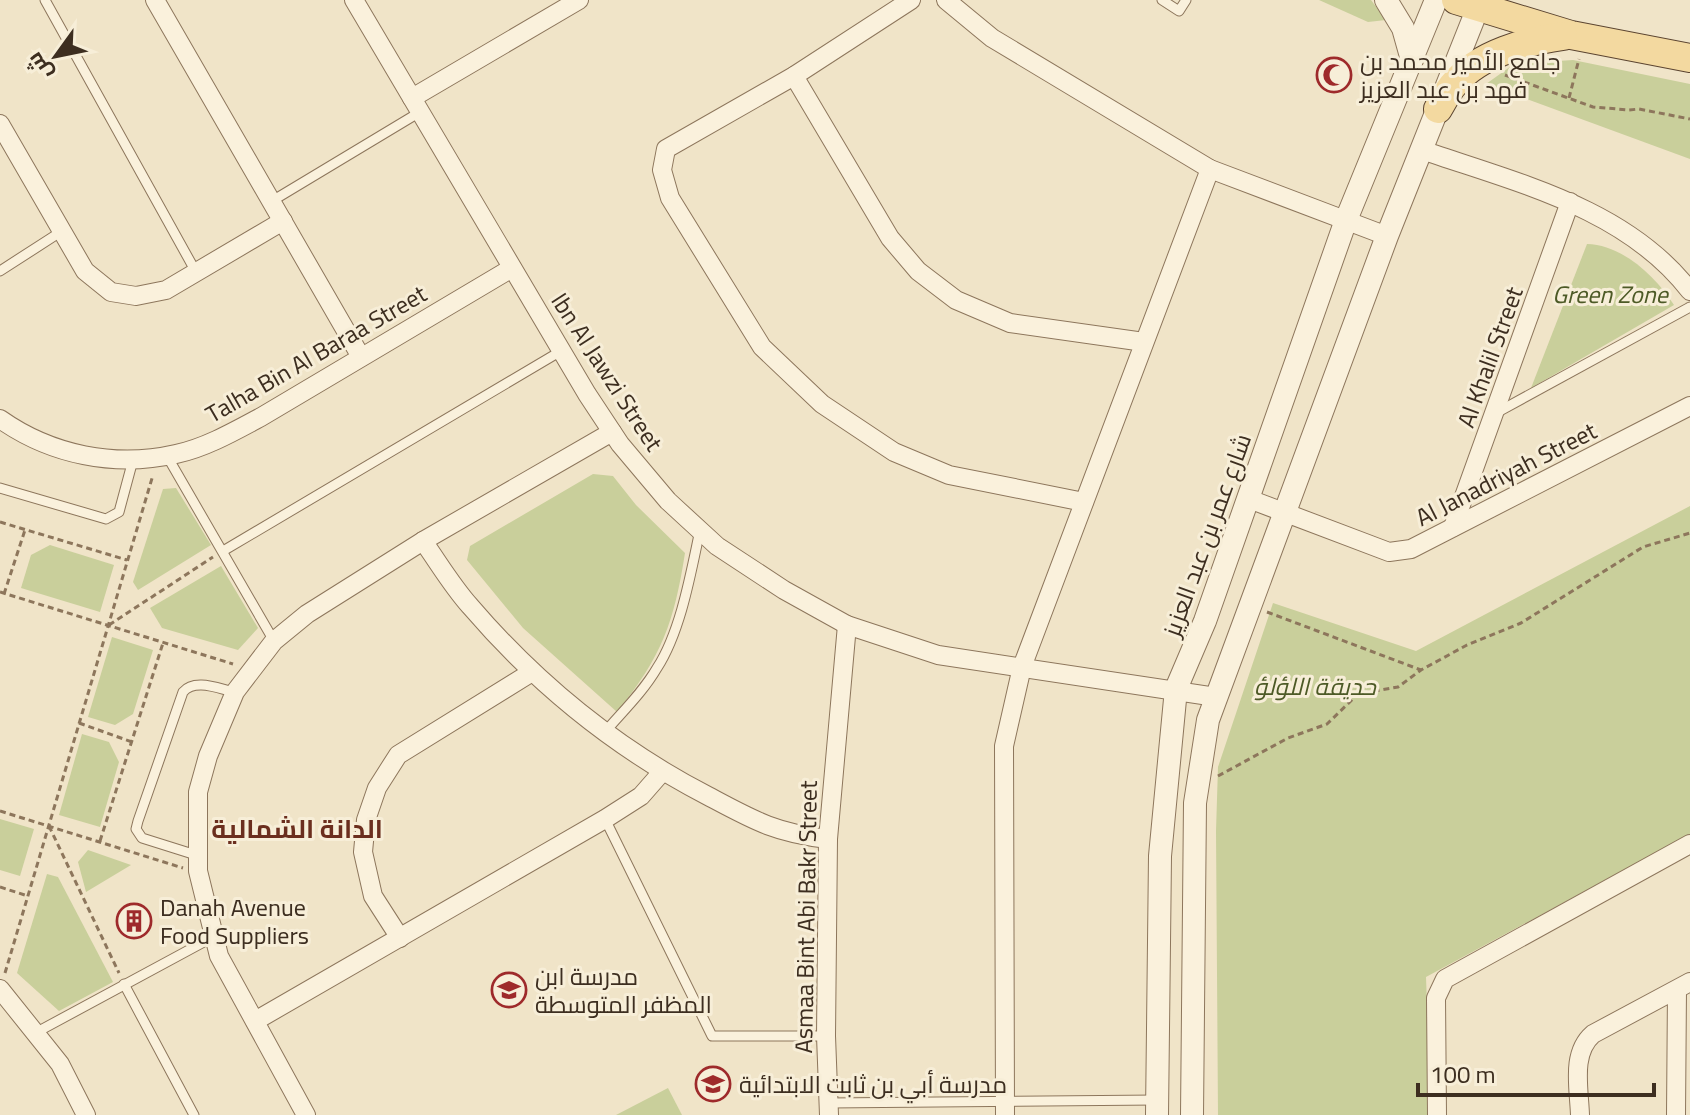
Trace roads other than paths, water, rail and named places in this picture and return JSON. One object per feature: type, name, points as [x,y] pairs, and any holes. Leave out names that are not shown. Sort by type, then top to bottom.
[{"type":"main road","points":[[1472,3],[1575,47]]},
{"type":"main road","points":[[1438,109],[1455,81],[1488,59],[1539,39],[1575,47],[1690,58]]},
{"type":"street","points":[[155,0],[361,357]]},
{"type":"street","name":"Ibn Al Jawzi Street","points":[[354,0],[612,432],[668,501],[717,546],[784,590],[847,625],[938,655],[1216,697]]},
{"type":"street","points":[[416,105],[559,5],[579,0]]},
{"type":"street","points":[[911,0],[794,76],[666,149],[662,170],[670,198],[762,347],[822,404],[894,452],[949,475],[1084,502]]},
{"type":"street","points":[[946,0],[992,38],[1210,169],[1387,236]]},
{"type":"street","points":[[1386,0],[1403,28],[1412,60]]},
{"type":"street","name":"شارع عمر بن عبد العزيز","points":[[1157,1108],[1160,856],[1176,689],[1205,621],[1346,220],[1436,0]]},
{"type":"street","points":[[1192,1115],[1195,803],[1208,720],[1387,236],[1438,109],[1472,3]]},
{"type":"street","points":[[794,76],[890,238],[918,271],[956,300],[1010,323],[1144,342]]},
{"type":"street","points":[[0,124],[85,271],[111,292],[136,296],[166,290],[283,221]]},
{"type":"street","points":[[1422,150],[1570,202],[1623,231],[1673,269],[1690,291]]},
{"type":"street","points":[[1005,1108],[1004,746],[1022,667],[1210,169]]},
{"type":"street","name":"Al Khalil Street","points":[[1453,527],[1570,202]]},
{"type":"street","name":"Talha Bin Al Baraa Street","points":[[0,419],[23,435],[72,454],[133,460],[178,454],[233,433],[512,268]]},
{"type":"street","name":"Al Janadriyah Street","points":[[1249,499],[1389,552],[1411,549],[1690,406]]},
{"type":"street","points":[[306,1115],[219,956],[190,861],[200,783],[235,692],[274,641],[307,614],[423,541],[612,432]]},
{"type":"street","points":[[423,541],[468,604],[532,672],[605,732],[662,772],[766,827],[793,835],[828,839]]},
{"type":"street","name":"Asmaa Bint Abi Bakr Street","points":[[829,1109],[826,1036],[828,839],[847,625]]},
{"type":"street","points":[[400,938],[373,896],[363,852],[366,820],[377,788],[398,755],[532,672]]},
{"type":"street","points":[[255,1021],[605,819],[641,796],[662,772]]},
{"type":"street","points":[[1437,1115],[1436,998],[1445,979],[1690,844]]},
{"type":"street","points":[[2,982],[60,1064],[86,1115]]},
{"type":"street","points":[[1580,1115],[1578,1067],[1579,1053],[1585,1041],[1683,986]]},
{"type":"street","points":[[1676,1115],[1683,986]]},
{"type":"lane","points":[[45,0],[196,272]]},
{"type":"lane","points":[[1162,0],[1179,11],[1186,0]]},
{"type":"lane","points":[[272,201],[416,105]]},
{"type":"lane","points":[[0,271],[62,231]]},
{"type":"lane","points":[[1495,414],[1690,307]]},
{"type":"lane","points":[[223,551],[561,351]]},
{"type":"lane","points":[[167,456],[274,641]]},
{"type":"lane","points":[[0,488],[106,519],[119,512],[133,460]]},
{"type":"lane","points":[[605,732],[660,665],[681,608],[700,530]]},
{"type":"lane","points":[[190,861],[142,838],[136,829],[138,821],[183,692],[188,686],[196,684],[235,692]]},
{"type":"lane","points":[[605,819],[712,1036],[826,1036]]},
{"type":"lane","points":[[37,1032],[213,937]]},
{"type":"lane","points":[[124,984],[194,1115]]},
{"type":"lane","points":[[829,1109],[1157,1108]]},
{"type":"place","name":"جامع الأمير محمد بن فهد بن عبد العزيز","points":[[1334,75]]},
{"type":"place","name":"Danah Avenue Food Suppliers","points":[[134,921]]},
{"type":"place","name":"مدرسة ابن المظفر المتوسطة","points":[[509,990]]},
{"type":"place","name":"مدرسة أبي بن ثابت الابتدائية","points":[[713,1084]]},
{"type":"district","name":"الدانة الشمالية","points":[[297,828]]},
{"type":"park label","name":"Green Zone","points":[[1610,294]]},
{"type":"park label","name":"حديقة اللؤلؤ","points":[[1315,686]]}]
